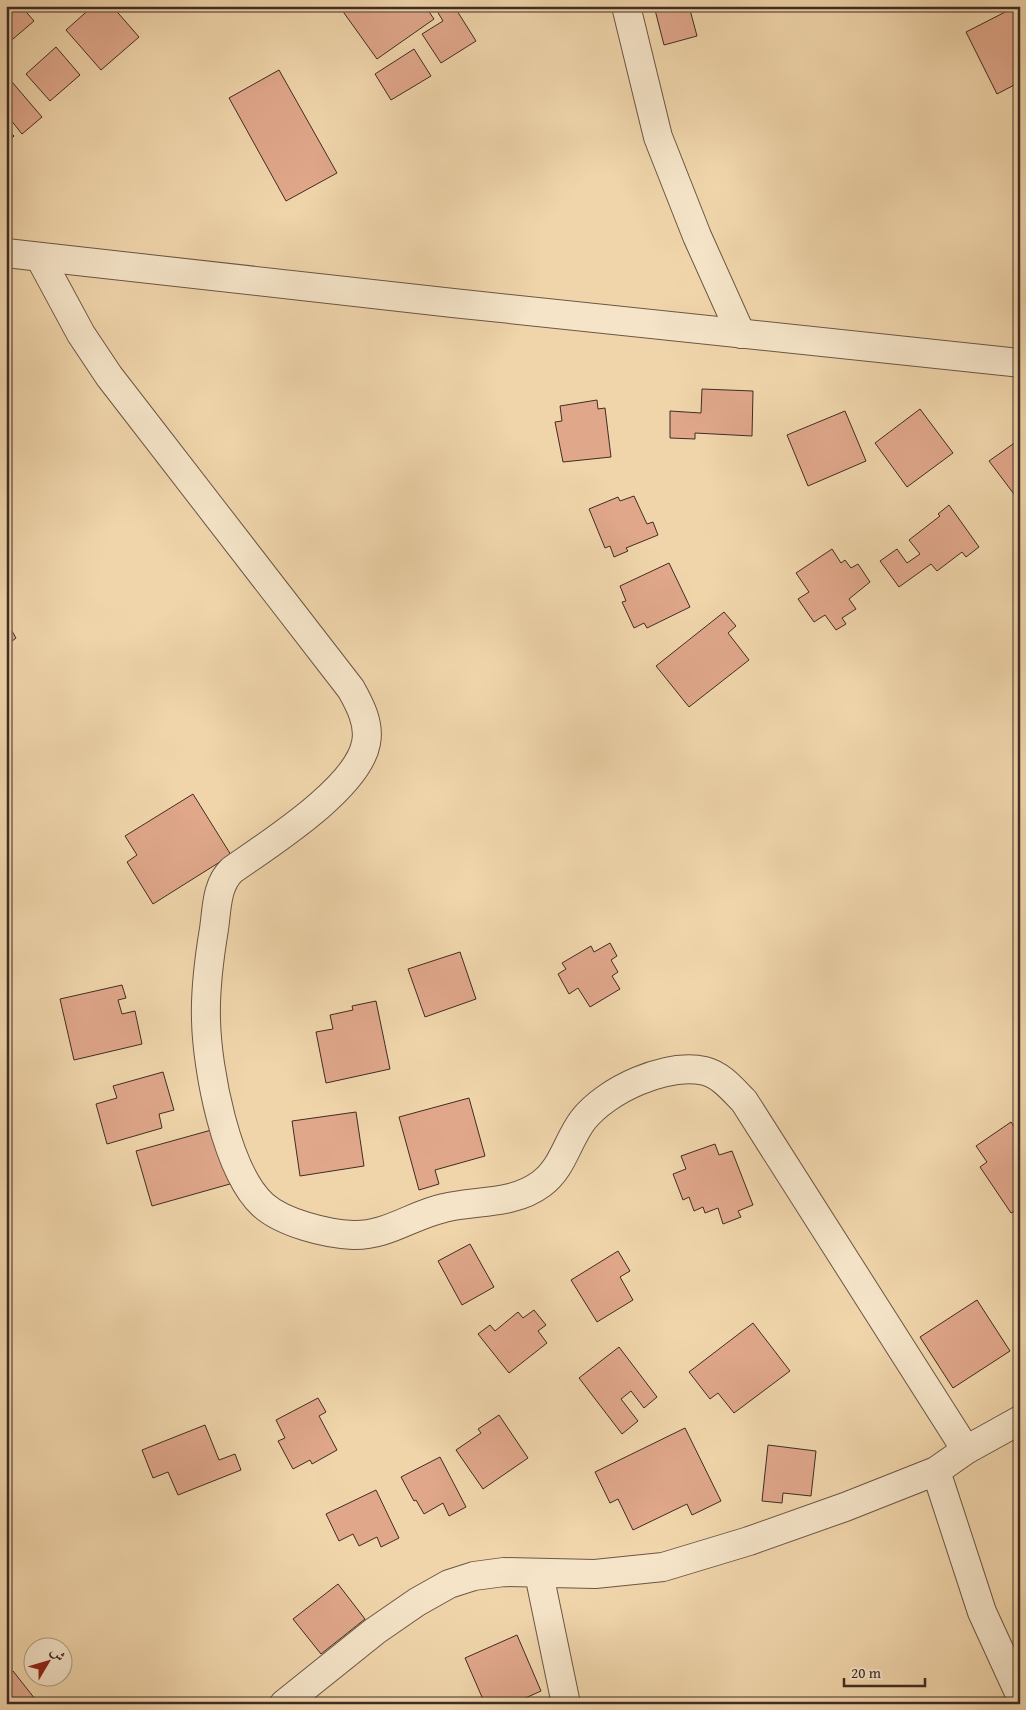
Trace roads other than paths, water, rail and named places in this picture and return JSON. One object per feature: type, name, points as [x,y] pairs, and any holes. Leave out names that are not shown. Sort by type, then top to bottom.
[{"type":"street","points":[[626,6],[658,137],[697,236],[741,334]]},
{"type":"street","points":[[6,253],[1020,363]]},
{"type":"street","points":[[40,258],[81,334],[109,376],[351,689],[361,706],[366,722],[366,742],[361,760],[348,777],[324,801],[232,870],[221,885],[211,950],[206,1021],[214,1086],[231,1150],[251,1191],[264,1205],[278,1214],[314,1229],[352,1235],[374,1234],[392,1229],[428,1212],[446,1207],[514,1197],[529,1192],[550,1176],[560,1164],[581,1123],[601,1101],[618,1090],[663,1074],[684,1069],[706,1071],[724,1080],[744,1101],[966,1450]]},
{"type":"street","points":[[284,1704],[375,1631],[417,1602],[449,1584],[474,1576],[504,1572],[595,1574],[663,1567],[758,1538],[845,1507],[936,1471],[966,1450],[1020,1420]]},
{"type":"street","points":[[936,1471],[982,1612],[1020,1695]]},
{"type":"street","points":[[538,1574],[566,1704]]}]
